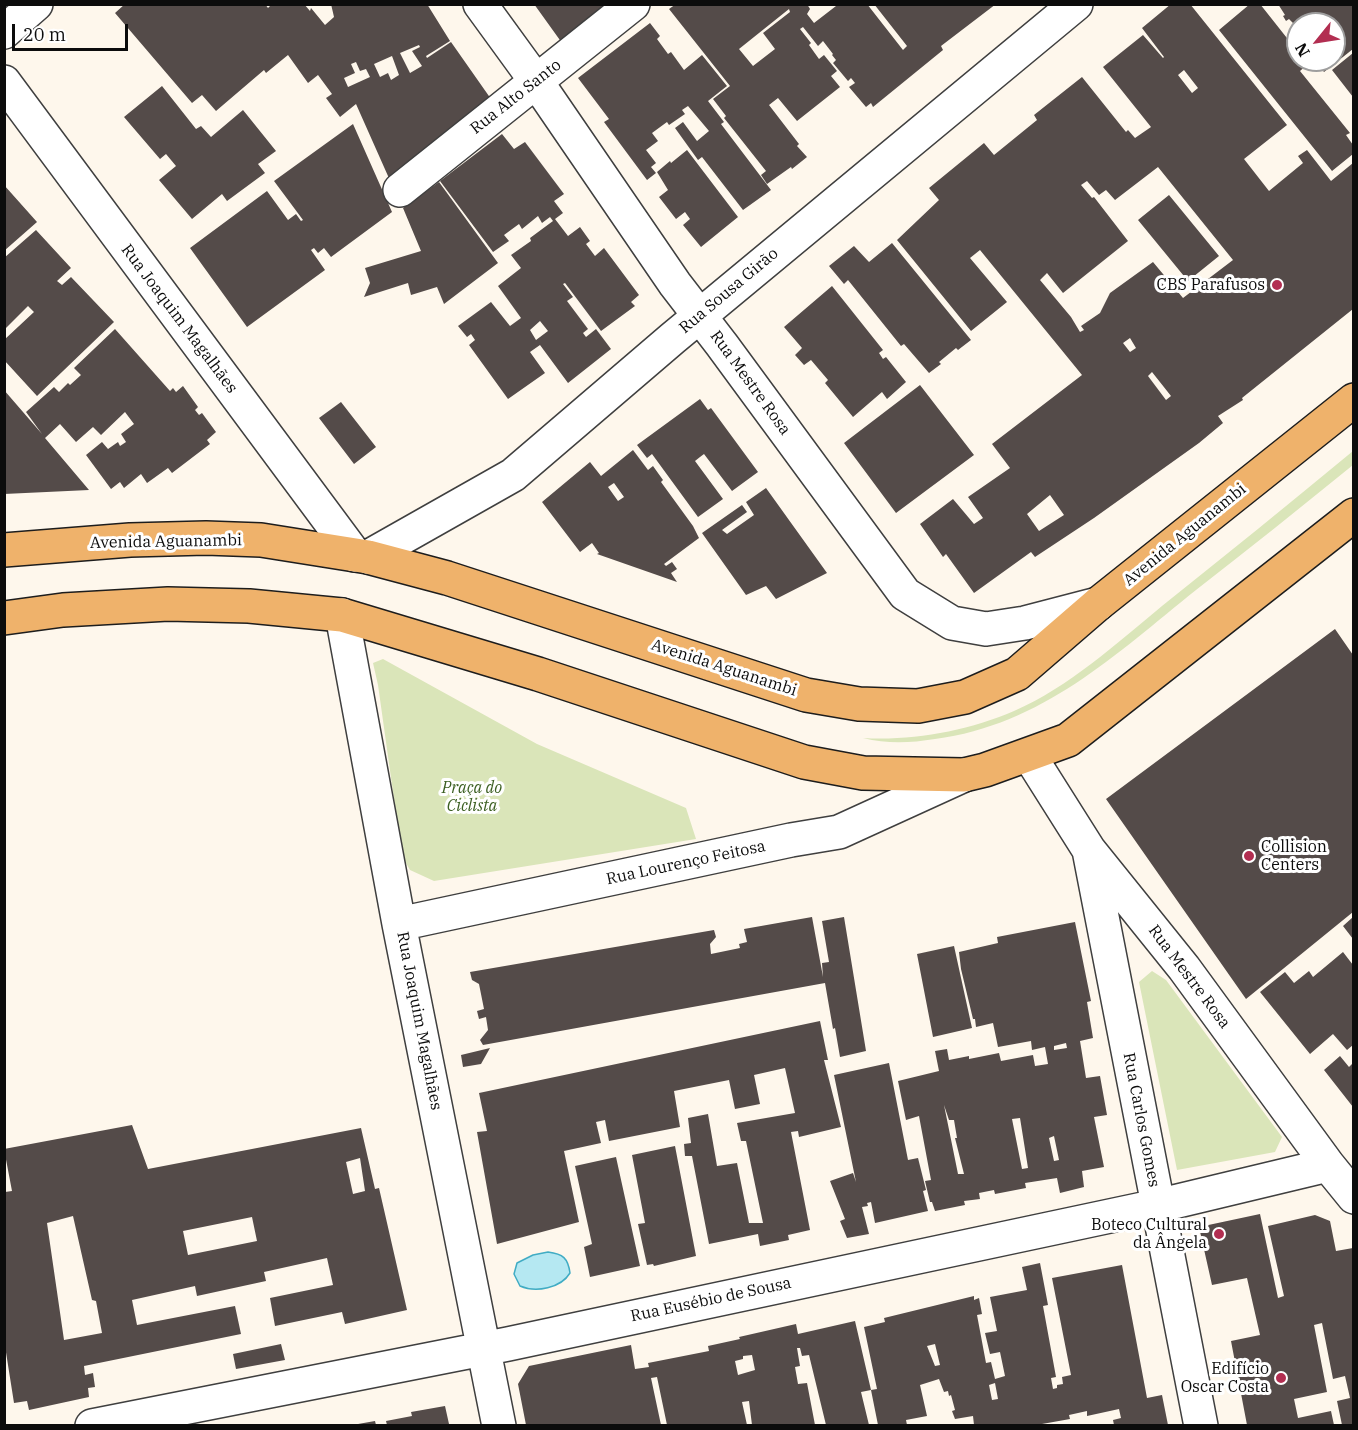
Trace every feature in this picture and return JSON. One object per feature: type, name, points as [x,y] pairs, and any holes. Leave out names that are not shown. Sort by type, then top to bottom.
[{"type":"main road","name":"Avenida Aguanambi","points":[[4,550],[130,540],[206,538],[261,540],[361,556],[447,578],[806,695],[859,704],[918,706],[965,697],[1017,674],[1098,604],[1353,400]]},
{"type":"main road","points":[[4,618],[63,610],[168,604],[249,606],[342,615],[538,674],[804,762],[863,773],[964,775],[1068,740],[1353,515]]},
{"type":"street","points":[[4,32],[36,4]]},
{"type":"street","name":"Rua Mestre Rosa","points":[[480,4],[536,81],[675,284],[701,316],[905,594],[952,623],[986,629],[1025,623],[1098,604]]},
{"type":"street","name":"Rua Alto Santo","points":[[400,190],[633,4]]},
{"type":"street","name":"Rua Sousa Girão","points":[[361,556],[513,475],[1076,4]]},
{"type":"street","name":"Rua Joaquim Magalhães","points":[[4,82],[361,556]]},
{"type":"street","name":"Rua Joaquim Magalhães","points":[[342,615],[399,924],[500,1425]]},
{"type":"street","name":"Rua Mestre Rosa","points":[[1029,755],[1089,850],[1184,968],[1353,1197]]},
{"type":"street","name":"Rua Lourenço Feitosa","points":[[399,924],[791,840],[839,832],[964,775]]},
{"type":"street","name":"Rua Carlos Gomes","points":[[1089,850],[1201,1425]]},
{"type":"street","name":"Rua Eusébio de Sousa","points":[[92,1425],[485,1348],[1157,1206],[1328,1166]]},
{"type":"green space","points":[[1353,451],[1353,465],[1136,639],[1075,684],[1043,703],[1010,719],[974,731],[935,739],[899,742],[863,738],[901,738],[959,729],[1014,711],[1054,690],[1109,650]]},
{"type":"green space","name":"Praça do Ciclista","points":[[383,659],[537,744],[686,808],[696,839],[434,881],[410,870],[402,856],[373,663]]},
{"type":"green space","points":[[1152,971],[1166,980],[1282,1137],[1275,1152],[1177,1170],[1139,982]]},
{"type":"water","points":[[548,1252],[557,1254],[566,1260],[570,1273],[566,1278],[548,1288],[533,1289],[520,1286],[514,1274],[517,1263],[533,1255]]},
{"type":"building","points":[[125,4],[265,4],[268,8],[272,4],[304,4],[310,11],[311,8],[325,25],[334,17],[331,4],[427,4],[450,41],[426,56],[427,58],[451,42],[491,99],[392,185],[356,104],[340,117],[326,98],[332,94],[318,75],[308,83],[288,55],[266,73],[264,70],[216,111],[202,95],[192,103],[115,13]],"holes":[[[419,45],[420,47],[412,51],[422,66],[410,73],[400,53]],[[392,56],[399,75],[391,80],[388,73],[380,77],[374,64]],[[356,62],[360,71],[366,69],[370,77],[348,87],[344,78],[355,73],[351,64]]]},
{"type":"building","points":[[534,4],[611,4],[562,43]]},
{"type":"building","points":[[676,4],[807,4],[810,9],[807,14],[814,23],[836,6],[835,4],[867,4],[903,50],[907,46],[874,4],[996,4],[941,46],[943,50],[873,107],[871,103],[866,107],[849,87],[855,83],[851,78],[848,81],[833,63],[836,60],[823,41],[818,46],[803,27],[800,29],[811,43],[809,45],[819,59],[824,55],[837,71],[831,76],[840,87],[797,121],[778,98],[769,105],[807,157],[767,184],[761,175],[766,171],[724,118],[726,116],[713,99],[730,86],[669,9]],"holes":[[[789,9],[790,12],[763,33],[775,49],[753,66],[739,49]]]},
{"type":"building","points":[[1171,4],[1190,4],[1287,125],[1244,159],[1269,191],[1303,163],[1298,156],[1307,150],[1331,181],[1353,163],[1353,309],[1242,398],[1243,400],[1218,416],[1223,423],[1199,443],[1094,518],[1035,557],[1031,552],[974,593],[946,554],[943,557],[920,524],[953,499],[974,524],[983,518],[968,497],[1010,468],[992,444],[1082,375],[980,250],[970,258],[1007,302],[971,331],[897,240],[939,200],[929,188],[984,143],[994,155],[1037,120],[1034,115],[1082,77],[1126,132],[1128,130],[1135,138],[1151,127],[1103,67],[1143,35],[1164,57],[1142,28]],"holes":[[[1184,70],[1198,88],[1192,93],[1178,75]],[[1158,167],[1233,260],[1183,298],[1153,262],[1110,293],[1100,313],[1081,326],[1084,330],[1080,332],[1071,317],[1040,280],[1047,273],[1063,293],[1128,241],[1094,197],[1092,198],[1081,185],[1087,181],[1099,195],[1106,190],[1115,200]],[[1130,338],[1136,348],[1130,352],[1123,343]],[[1152,372],[1171,396],[1166,400],[1148,376]],[[1050,495],[1064,515],[1039,531],[1027,514]]]},
{"type":"building","points":[[1250,4],[1260,4],[1286,37],[1286,72],[1301,72],[1350,133],[1346,135],[1353,145],[1353,154],[1332,171],[1219,30]]},
{"type":"building","points":[[1278,4],[1353,4],[1353,49],[1346,55],[1346,12],[1286,12],[1286,21],[1283,16],[1285,15]]},
{"type":"building","points":[[650,23],[660,36],[657,39],[668,54],[671,52],[684,70],[702,55],[727,86],[708,101],[724,122],[721,124],[771,190],[743,210],[702,157],[698,160],[675,128],[683,122],[697,141],[709,131],[688,106],[682,110],[685,114],[669,125],[667,122],[652,133],[658,141],[646,150],[656,163],[651,167],[656,173],[647,180],[604,122],[609,119],[578,78]]},
{"type":"building","points":[[1353,53],[1353,97],[1334,72],[1346,72],[1346,59]]},
{"type":"building","points":[[162,86],[196,129],[201,126],[211,137],[243,110],[276,151],[258,164],[265,173],[227,201],[222,194],[192,219],[159,180],[176,166],[166,154],[160,159],[124,117]]},
{"type":"building","points":[[353,124],[392,212],[331,257],[324,248],[318,253],[314,248],[311,250],[325,270],[247,327],[190,248],[267,191],[288,220],[296,214],[301,221],[303,220],[274,181]]},
{"type":"building","points":[[502,134],[514,149],[525,142],[564,194],[554,201],[563,213],[555,219],[568,236],[580,227],[590,241],[586,244],[595,256],[604,248],[639,295],[631,302],[635,306],[601,331],[565,283],[563,284],[573,297],[567,301],[588,329],[583,333],[586,337],[596,329],[611,349],[568,383],[540,345],[530,352],[545,373],[508,399],[469,345],[475,340],[471,334],[467,337],[458,326],[491,302],[510,326],[521,318],[498,286],[521,268],[511,255],[553,221],[550,217],[542,223],[538,216],[522,229],[519,224],[504,235],[509,241],[493,252],[440,181]],"holes":[[[540,321],[548,331],[536,340],[530,330]]]},
{"type":"building","points":[[687,150],[738,217],[701,247],[683,225],[690,219],[685,212],[676,219],[659,197],[668,190],[657,172]]},
{"type":"building","points":[[439,182],[498,263],[444,304],[437,287],[411,295],[408,283],[364,297],[370,283],[365,268],[421,251],[403,208]]},
{"type":"building","points":[[4,185],[37,222],[4,251]]},
{"type":"building","points":[[1169,195],[1219,256],[1188,281],[1138,220]]},
{"type":"building","points":[[36,230],[71,268],[57,281],[62,285],[71,277],[114,322],[37,396],[4,360],[4,340],[34,312],[28,306],[4,330],[4,258]]},
{"type":"building","points":[[892,243],[971,340],[958,350],[956,348],[929,373],[904,344],[901,346],[848,280],[844,284],[829,266],[854,246],[869,262]]},
{"type":"building","points":[[832,286],[883,350],[879,353],[883,359],[886,357],[906,382],[887,399],[882,392],[853,417],[825,383],[828,380],[811,360],[804,365],[795,355],[802,348],[784,327]]},
{"type":"building","points":[[115,329],[170,391],[173,388],[176,392],[183,386],[198,407],[195,410],[199,415],[202,413],[216,432],[207,440],[210,444],[172,473],[168,468],[147,483],[141,474],[124,488],[120,482],[111,489],[86,455],[102,442],[108,449],[118,442],[120,446],[126,442],[121,434],[134,424],[125,412],[101,435],[93,427],[76,442],[60,424],[45,438],[89,490],[4,494],[4,390],[42,434],[26,412],[54,387],[59,392],[81,375],[74,368]]},
{"type":"building","points":[[920,385],[974,455],[896,513],[844,443]]},
{"type":"building","points":[[700,399],[708,410],[711,408],[758,472],[732,491],[704,454],[695,461],[723,499],[698,517],[652,454],[647,458],[637,445]]},
{"type":"building","points":[[341,402],[376,447],[354,464],[319,418]]},
{"type":"building","points":[[633,450],[648,470],[653,466],[663,480],[661,482],[699,538],[664,564],[666,566],[672,562],[677,569],[671,573],[677,582],[597,554],[599,553],[592,543],[580,552],[542,502],[590,462],[601,476]],"holes":[[[614,483],[624,497],[618,501],[608,487]]]},
{"type":"building","points":[[766,488],[827,573],[776,599],[766,586],[746,595],[702,533],[742,505],[747,512],[722,530],[727,534],[754,515],[746,502]]},
{"type":"building","name":"Collision Centers","points":[[1335,629],[1353,655],[1353,912],[1246,999],[1106,799]]},
{"type":"building","points":[[812,917],[823,977],[822,963],[829,962],[822,921],[844,917],[866,1051],[840,1057],[825,983],[483,1045],[480,1040],[488,1030],[486,1017],[479,1019],[477,1011],[484,1009],[479,984],[472,980],[470,972],[714,930],[716,937],[710,944],[711,954],[740,948],[739,944],[747,942],[744,929]]},
{"type":"building","points":[[1353,917],[1353,939],[1343,926]]},
{"type":"building","points":[[1075,922],[1091,1001],[1087,1002],[1093,1038],[1080,1041],[1086,1078],[1100,1076],[1107,1115],[1094,1117],[1104,1167],[1082,1171],[1084,1187],[1060,1193],[1057,1178],[1025,1183],[1026,1188],[995,1194],[994,1190],[979,1193],[980,1199],[964,1201],[965,1205],[935,1211],[930,1202],[925,1181],[931,1180],[919,1116],[906,1120],[898,1081],[939,1071],[935,1051],[947,1049],[949,1060],[999,1053],[1001,1061],[1033,1055],[1035,1066],[1048,1064],[1045,1047],[1032,1050],[1031,1041],[998,1047],[993,1023],[976,1027],[961,969],[959,952],[998,943],[997,937]],"holes":[[[1066,1043],[1067,1048],[1054,1050],[1054,1046]],[[944,1105],[949,1120],[954,1120],[957,1138],[955,1138],[964,1174],[958,1174]],[[1020,1118],[1028,1168],[1022,1169],[1012,1119]],[[1054,1136],[1059,1160],[1054,1161],[1049,1138]]]},
{"type":"building","points":[[954,946],[972,1028],[933,1037],[917,954]]},
{"type":"building","points":[[1343,952],[1353,965],[1353,1045],[1347,1050],[1333,1034],[1310,1054],[1260,992],[1285,972],[1294,983],[1309,971],[1313,977]]},
{"type":"building","points":[[820,1021],[828,1060],[824,1060],[841,1127],[799,1137],[798,1131],[791,1132],[810,1230],[788,1235],[789,1240],[760,1246],[758,1234],[709,1244],[692,1156],[685,1156],[684,1144],[691,1143],[688,1118],[708,1114],[717,1166],[737,1163],[749,1223],[763,1223],[746,1141],[741,1141],[737,1123],[795,1113],[785,1068],[754,1075],[760,1104],[735,1109],[729,1080],[674,1091],[680,1127],[609,1141],[605,1120],[596,1122],[601,1143],[564,1151],[579,1222],[497,1244],[477,1132],[487,1131],[479,1093]]},
{"type":"building","points":[[490,1048],[481,1064],[463,1067],[461,1055]]},
{"type":"building","points":[[1340,1056],[1349,1067],[1353,1063],[1353,1107],[1324,1070]]},
{"type":"building","points":[[889,1063],[908,1160],[918,1158],[926,1190],[923,1191],[928,1211],[875,1223],[871,1202],[867,1203],[868,1206],[862,1207],[869,1234],[847,1238],[840,1221],[845,1219],[830,1181],[853,1173],[856,1182],[834,1075]]},
{"type":"building","points":[[132,1125],[148,1169],[361,1128],[375,1189],[379,1188],[407,1310],[345,1324],[342,1312],[275,1326],[270,1298],[333,1285],[327,1258],[264,1272],[266,1281],[197,1296],[195,1286],[132,1300],[137,1325],[235,1306],[241,1334],[84,1366],[85,1375],[93,1373],[95,1387],[88,1388],[89,1397],[29,1410],[27,1401],[14,1403],[5,1346],[5,1192],[12,1191],[4,1149]],"holes":[[[360,1158],[365,1191],[353,1194],[346,1162]],[[73,1216],[92,1300],[96,1301],[102,1333],[64,1340],[47,1223]],[[252,1217],[257,1241],[188,1255],[183,1231]]]},
{"type":"building","points":[[675,1146],[696,1256],[654,1266],[653,1264],[647,1265],[638,1224],[645,1223],[632,1155]]},
{"type":"building","points":[[616,1157],[640,1266],[590,1277],[584,1247],[592,1244],[575,1166]]},
{"type":"building","points":[[1260,1214],[1278,1298],[1284,1296],[1268,1226],[1315,1215],[1330,1221],[1336,1251],[1353,1248],[1353,1425],[1342,1425],[1337,1401],[1350,1398],[1345,1376],[1333,1379],[1322,1323],[1314,1325],[1327,1392],[1294,1399],[1298,1418],[1331,1411],[1334,1425],[1247,1425],[1231,1341],[1260,1335],[1247,1278],[1212,1285],[1199,1227]]},
{"type":"building","points":[[1040,1263],[1048,1305],[1043,1306],[1056,1377],[1051,1378],[1053,1389],[1063,1384],[1062,1377],[1071,1375],[1052,1278],[1122,1265],[1147,1398],[1162,1395],[1168,1425],[1114,1425],[1113,1420],[1121,1418],[1119,1409],[1087,1416],[1087,1411],[1069,1415],[1070,1419],[1042,1425],[974,1425],[973,1416],[955,1419],[951,1395],[949,1396],[948,1391],[944,1392],[939,1379],[920,1385],[927,1416],[906,1420],[907,1425],[878,1425],[871,1390],[877,1389],[864,1327],[885,1322],[884,1318],[974,1296],[974,1300],[979,1298],[982,1314],[977,1315],[986,1363],[991,1362],[995,1379],[1005,1376],[1000,1352],[990,1354],[985,1333],[997,1331],[990,1297],[1027,1290],[1022,1267]],"holes":[[[935,1344],[940,1365],[935,1366],[927,1346]],[[995,1383],[998,1399],[992,1400],[989,1385]]]},
{"type":"building","points":[[855,1321],[871,1390],[861,1392],[869,1425],[826,1425],[809,1355],[802,1356],[800,1348],[797,1348],[800,1366],[795,1367],[798,1384],[807,1383],[815,1425],[752,1425],[749,1401],[742,1402],[747,1425],[667,1425],[657,1377],[651,1378],[661,1425],[526,1425],[518,1384],[529,1366],[631,1345],[635,1369],[649,1367],[648,1363],[709,1351],[708,1346],[740,1339],[739,1337],[796,1324],[798,1334]],"holes":[[[752,1355],[755,1370],[738,1375],[735,1361],[743,1359],[743,1356]]]},
{"type":"building","points":[[281,1344],[285,1360],[236,1369],[233,1354]]},
{"type":"building","points":[[445,1406],[449,1424],[387,1425],[386,1421],[412,1416],[411,1412]]},
{"type":"building","points":[[375,1421],[376,1425],[358,1425],[358,1424]]},
{"type":"place","name":"CBS Parafusos","points":[[1277,285]]},
{"type":"place","name":"Collision Centers","points":[[1249,856]]},
{"type":"place","name":"Boteco Cultural da Ângela","points":[[1219,1234]]},
{"type":"place","name":"Edifício Oscar Costa","points":[[1281,1378]]}]
